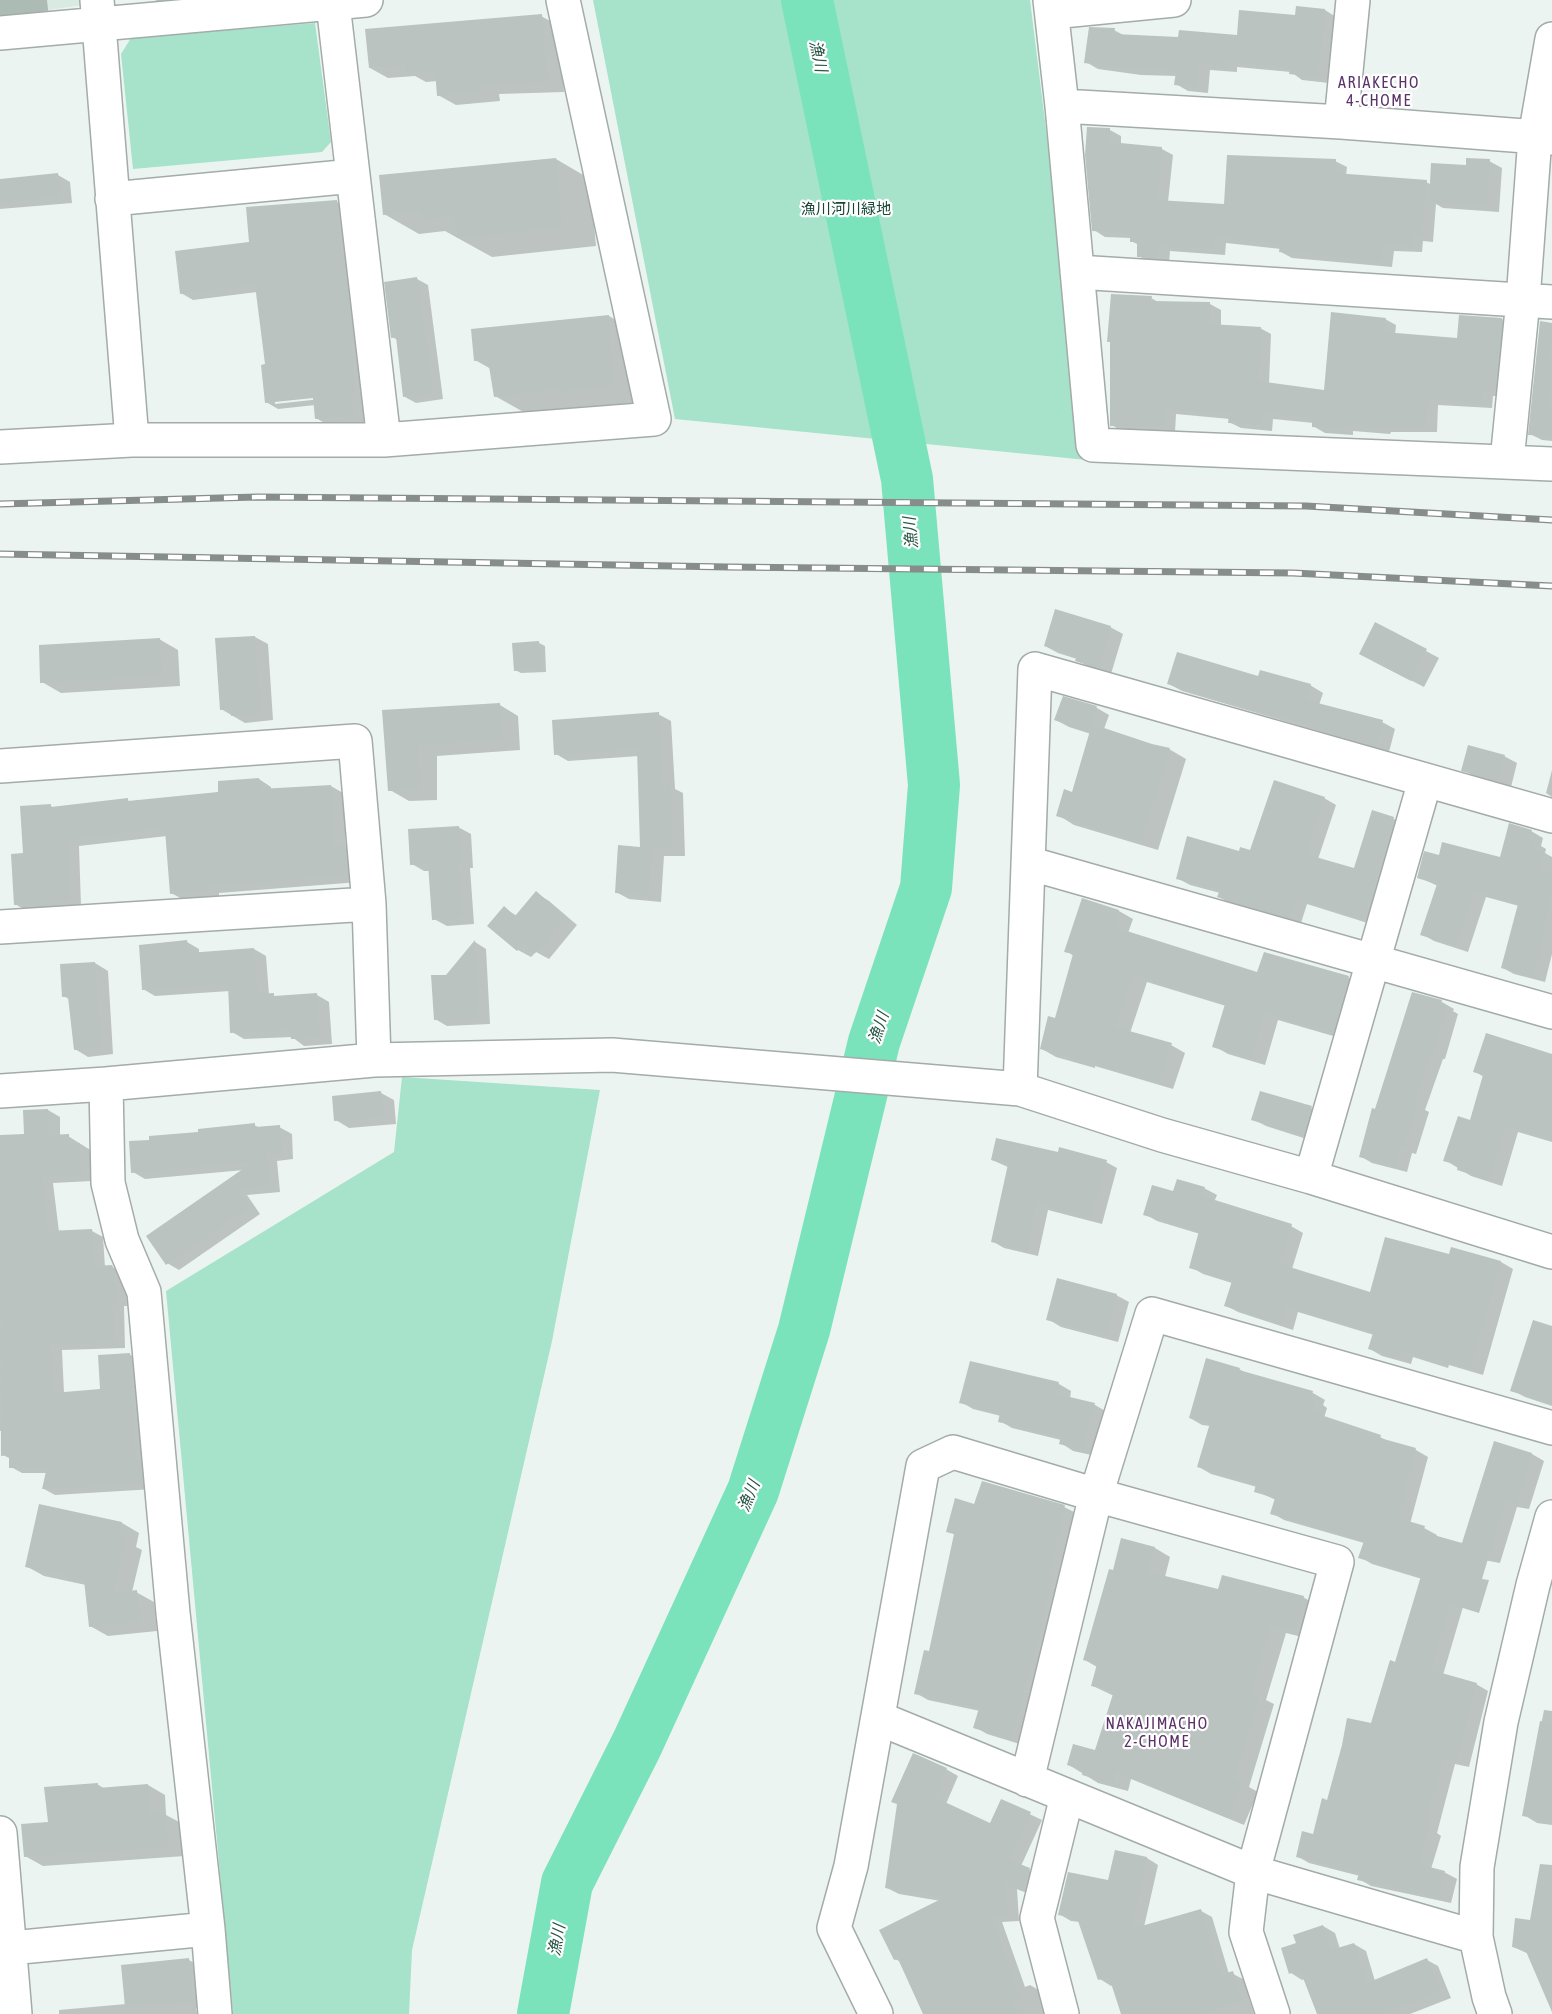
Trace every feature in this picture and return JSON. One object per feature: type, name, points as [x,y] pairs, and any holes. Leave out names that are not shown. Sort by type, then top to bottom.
[{"type":"street","points":[[0,33],[98,11],[333,4],[366,0]]},
{"type":"street","points":[[0,447],[132,440],[384,440],[654,418],[563,0]]},
{"type":"street","points":[[1174,0],[1051,6],[1093,445],[1552,464]]},
{"type":"street","points":[[1341,122],[1353,0]]},
{"type":"street","points":[[333,4],[384,440]]},
{"type":"street","points":[[98,11],[132,440]]},
{"type":"street","points":[[1507,461],[1538,301],[1543,138],[1552,39]]},
{"type":"street","points":[[1062,106],[1341,122],[1543,138]]},
{"type":"street","points":[[112,199],[353,176]]},
{"type":"street","points":[[1077,272],[1538,301]]},
{"type":"street","points":[[1020,1089],[1035,669],[1552,816]]},
{"type":"street","points":[[0,766],[356,741],[369,904],[374,1060]]},
{"type":"street","points":[[1311,1177],[1425,781]]},
{"type":"street","points":[[1028,862],[1552,1012]]},
{"type":"street","points":[[0,927],[369,904]]},
{"type":"street","points":[[0,1091],[374,1060],[612,1055],[1020,1089],[1162,1135],[1311,1177],[1552,1252]]},
{"type":"street","points":[[105,1084],[108,1183],[122,1240],[144,1292],[173,1613],[208,1929],[215,2014]]},
{"type":"street","points":[[1027,1780],[1096,1495],[1152,1314],[1552,1428]]},
{"type":"street","points":[[876,2014],[834,1928],[851,1866],[923,1466],[953,1452],[1096,1495],[1337,1562],[1253,1872],[1246,1932],[1273,2014]]},
{"type":"street","points":[[1495,2014],[1476,1937],[1477,1867],[1501,1722],[1542,1587],[1552,1517]]},
{"type":"street","points":[[878,1718],[1253,1872],[1476,1937]]},
{"type":"street","points":[[1062,2014],[1037,1918],[1067,1796]]},
{"type":"street","points":[[0,1833],[4,1948],[15,2014]]},
{"type":"street","points":[[4,1948],[208,1929]]},
{"type":"shaded area","points":[[0,0],[83,0],[83,5],[0,17]]},
{"type":"green space","name":"漁川河川緑地","points":[[593,0],[1030,0],[1087,460],[675,419]]},
{"type":"green space","points":[[315,23],[331,142],[322,152],[133,169],[121,54],[131,38]]},
{"type":"green space","points":[[402,1077],[600,1090],[552,1341],[412,1950],[409,2014],[233,2014],[166,1291],[394,1152]]},
{"type":"building","points":[[1296,6],[1325,9],[1318,77],[1289,74],[1290,68],[1226,61],[1226,67],[1199,64],[1197,87],[1174,85],[1176,71],[1129,69],[1084,63],[1089,27],[1115,28],[1114,34],[1178,37],[1179,30],[1237,35],[1239,10],[1295,15]]},
{"type":"building","points":[[542,14],[547,82],[482,84],[483,91],[437,96],[435,70],[407,73],[406,65],[369,68],[365,29]]},
{"type":"building","points":[[1087,127],[1110,128],[1110,142],[1162,147],[1157,200],[1224,204],[1227,155],[1336,159],[1335,173],[1427,180],[1422,236],[1412,236],[1411,247],[1383,245],[1381,261],[1279,252],[1280,244],[1215,237],[1214,249],[1159,246],[1158,258],[1137,257],[1137,242],[1130,242],[1130,233],[1092,231],[1085,155]]},
{"type":"building","points":[[556,158],[562,227],[457,238],[454,216],[422,219],[421,211],[383,215],[379,175]]},
{"type":"building","points":[[1466,158],[1490,159],[1487,205],[1429,202],[1431,163],[1466,165]]},
{"type":"building","points":[[58,173],[60,196],[0,203],[0,179]]},
{"type":"building","points":[[337,200],[342,261],[344,260],[354,341],[352,341],[355,396],[352,396],[354,416],[315,419],[313,398],[265,403],[261,365],[265,364],[255,285],[180,294],[175,251],[249,242],[246,207]]},
{"type":"building","points":[[417,277],[433,393],[403,397],[396,337],[391,338],[384,282]]},
{"type":"building","points":[[1111,294],[1152,296],[1151,301],[1210,302],[1210,324],[1261,327],[1258,381],[1324,390],[1331,312],[1386,318],[1384,332],[1457,338],[1459,315],[1502,318],[1495,391],[1482,390],[1481,403],[1427,399],[1426,427],[1380,427],[1380,429],[1342,426],[1342,429],[1312,427],[1312,418],[1262,413],[1261,425],[1228,423],[1229,414],[1165,409],[1164,426],[1110,426],[1110,342],[1107,342]]},
{"type":"building","points":[[609,315],[612,386],[562,392],[562,388],[494,397],[488,360],[474,361],[471,329]]},
{"type":"building","points":[[1540,321],[1552,323],[1549,407],[1552,407],[1552,436],[1528,435]]},
{"type":"building","points":[[1055,609],[1111,626],[1098,668],[1075,661],[1077,656],[1044,646]]},
{"type":"building","points":[[1375,622],[1427,649],[1411,681],[1359,654]]},
{"type":"building","points":[[255,636],[260,714],[231,716],[231,709],[220,710],[215,638]]},
{"type":"building","points":[[160,638],[162,676],[40,683],[39,645]]},
{"type":"building","points":[[539,641],[540,669],[514,671],[512,643]]},
{"type":"building","points":[[1177,652],[1258,676],[1260,670],[1311,684],[1306,700],[1383,720],[1376,746],[1167,684]]},
{"type":"building","points":[[1063,696],[1097,706],[1088,732],[1054,720]]},
{"type":"building","points":[[500,703],[502,740],[418,745],[419,790],[388,791],[382,710]]},
{"type":"building","points":[[659,712],[663,785],[671,784],[673,849],[652,849],[648,895],[615,893],[618,845],[640,847],[637,749],[554,755],[552,720]]},
{"type":"building","points":[[1092,724],[1170,748],[1141,842],[1056,816],[1064,789],[1072,792]]},
{"type":"building","points":[[1468,745],[1505,755],[1498,781],[1461,771]]},
{"type":"building","points":[[259,778],[260,789],[331,785],[334,846],[345,846],[348,875],[207,887],[208,891],[170,894],[165,830],[158,831],[158,829],[67,840],[69,900],[14,905],[11,854],[23,853],[20,806],[51,804],[51,807],[128,798],[128,801],[218,792],[218,781]]},
{"type":"building","points":[[1274,780],[1325,797],[1305,854],[1354,868],[1372,810],[1394,817],[1364,920],[1295,898],[1288,918],[1217,897],[1220,890],[1176,879],[1187,836],[1239,851],[1240,847],[1250,850]]},
{"type":"building","points":[[1509,823],[1532,830],[1529,839],[1535,841],[1533,847],[1544,851],[1538,869],[1552,874],[1552,896],[1533,977],[1501,968],[1518,904],[1474,891],[1456,946],[1420,935],[1437,884],[1417,878],[1424,851],[1439,855],[1442,842],[1500,857]]},
{"type":"building","points":[[459,826],[461,918],[432,920],[428,864],[410,865],[408,829]]},
{"type":"building","points":[[536,891],[566,917],[535,953],[524,944],[517,951],[487,926],[504,906],[515,916]]},
{"type":"building","points":[[1082,898],[1119,910],[1114,927],[1257,972],[1264,952],[1349,976],[1333,1033],[1264,1013],[1251,1059],[1212,1047],[1225,1004],[1133,975],[1115,1027],[1172,1043],[1159,1082],[1040,1049],[1048,1016],[1055,1018],[1073,954],[1064,952]]},
{"type":"building","points":[[187,940],[188,953],[254,948],[258,994],[274,993],[274,996],[317,993],[320,1038],[291,1039],[290,1030],[230,1033],[228,984],[142,990],[139,945]]},
{"type":"building","points":[[475,940],[479,1018],[434,1020],[431,975],[446,975]]},
{"type":"building","points":[[95,962],[101,1048],[74,1050],[68,997],[62,997],[60,964]]},
{"type":"building","points":[[1412,992],[1442,1000],[1441,1004],[1447,1006],[1433,1054],[1431,1053],[1414,1102],[1418,1103],[1404,1148],[1400,1147],[1395,1166],[1359,1157],[1372,1108],[1375,1109]]},
{"type":"building","points":[[1486,1033],[1552,1054],[1552,1140],[1505,1126],[1489,1180],[1457,1170],[1458,1165],[1443,1161],[1458,1116],[1470,1120],[1483,1075],[1473,1072]]},
{"type":"building","points":[[381,1091],[384,1117],[334,1121],[332,1096]]},
{"type":"building","points":[[1260,1091],[1312,1106],[1303,1136],[1251,1120]]},
{"type":"building","points":[[48,1109],[49,1135],[69,1134],[69,1143],[80,1143],[81,1176],[42,1177],[48,1231],[92,1229],[94,1266],[112,1265],[115,1271],[116,1300],[113,1300],[114,1342],[50,1344],[53,1393],[100,1389],[98,1355],[130,1353],[136,1460],[140,1460],[142,1483],[42,1489],[47,1467],[9,1468],[9,1455],[1,1456],[0,1135],[24,1134],[23,1110]]},
{"type":"building","points":[[255,1123],[255,1127],[280,1125],[282,1153],[266,1154],[269,1185],[236,1189],[249,1207],[166,1265],[146,1236],[253,1162],[131,1173],[129,1141],[149,1140],[149,1136],[198,1132],[198,1129]]},
{"type":"building","points":[[996,1138],[1058,1152],[1059,1147],[1107,1160],[1091,1218],[1036,1204],[1027,1250],[991,1242],[1008,1164],[991,1160]]},
{"type":"building","points":[[1177,1179],[1205,1187],[1202,1196],[1292,1224],[1280,1264],[1370,1292],[1385,1237],[1449,1254],[1451,1247],[1501,1261],[1470,1369],[1437,1359],[1436,1362],[1401,1351],[1399,1358],[1368,1349],[1373,1333],[1285,1306],[1281,1324],[1224,1306],[1232,1281],[1189,1268],[1199,1231],[1143,1215],[1152,1185],[1173,1191]]},
{"type":"building","points":[[1057,1278],[1117,1294],[1106,1335],[1046,1320]]},
{"type":"building","points":[[1533,1320],[1552,1326],[1552,1404],[1510,1391]]},
{"type":"building","points":[[1206,1358],[1313,1391],[1311,1398],[1316,1399],[1312,1412],[1381,1435],[1380,1438],[1416,1448],[1398,1518],[1425,1526],[1423,1532],[1462,1543],[1494,1441],[1532,1453],[1517,1504],[1505,1501],[1482,1579],[1489,1580],[1479,1613],[1450,1604],[1431,1670],[1477,1683],[1456,1762],[1443,1758],[1425,1826],[1429,1827],[1418,1864],[1445,1871],[1439,1897],[1357,1880],[1359,1873],[1296,1857],[1302,1831],[1313,1834],[1322,1798],[1327,1800],[1347,1718],[1371,1723],[1390,1660],[1395,1662],[1421,1576],[1358,1558],[1364,1541],[1270,1514],[1275,1498],[1254,1492],[1256,1484],[1197,1467],[1210,1423],[1189,1418]]},
{"type":"building","points":[[970,1361],[1059,1382],[1057,1394],[1095,1403],[1083,1450],[1059,1444],[1061,1436],[998,1422],[1000,1413],[959,1403]]},
{"type":"building","points":[[982,1481],[1065,1505],[1049,1574],[1053,1575],[1041,1629],[1011,1739],[973,1728],[979,1708],[914,1694],[924,1650],[929,1651],[954,1534],[946,1532],[955,1498],[974,1504]]},
{"type":"building","points":[[39,1504],[122,1522],[119,1537],[125,1538],[113,1593],[137,1590],[140,1621],[89,1627],[84,1580],[25,1567]]},
{"type":"building","points":[[1121,1538],[1155,1547],[1149,1572],[1218,1589],[1222,1575],[1304,1596],[1295,1631],[1271,1625],[1251,1692],[1260,1694],[1234,1778],[1243,1782],[1228,1818],[1116,1772],[1113,1784],[1082,1775],[1083,1770],[1067,1765],[1073,1744],[1095,1750],[1114,1691],[1091,1686],[1097,1664],[1083,1660],[1109,1569],[1113,1570]]},
{"type":"building","points":[[1540,1721],[1552,1722],[1552,1821],[1522,1816]]},
{"type":"building","points":[[913,1753],[947,1768],[934,1797],[990,1823],[1001,1799],[1031,1812],[1009,1860],[1030,1868],[1028,1876],[1022,1891],[1005,1884],[1008,1915],[991,1916],[1020,1998],[1013,1999],[1018,2014],[923,2014],[898,1959],[894,1960],[879,1930],[945,1897],[885,1888],[897,1804],[891,1802]]},
{"type":"building","points":[[98,1783],[98,1788],[148,1784],[150,1814],[166,1813],[168,1847],[24,1857],[21,1824],[48,1822],[44,1787]]},
{"type":"building","points":[[1115,1850],[1147,1857],[1131,1929],[1201,1909],[1220,1975],[1233,1971],[1242,2000],[1199,2014],[1121,2014],[1109,1977],[1098,1980],[1077,1918],[1058,1915],[1068,1872],[1108,1880]]},
{"type":"building","points":[[1540,1864],[1552,1865],[1552,2012],[1525,1949],[1512,1947],[1515,1918],[1530,1920]]},
{"type":"building","points":[[1323,1925],[1331,1950],[1354,1943],[1367,1983],[1427,1958],[1441,1992],[1381,2014],[1317,2014],[1300,1970],[1289,1974],[1281,1948],[1296,1943],[1293,1935]]},
{"type":"building","points":[[189,1958],[194,2001],[125,2007],[121,1965]]},
{"type":"waterway","name":"漁川","points":[[543,2014],[567,1883],[637,1744],[753,1491],[804,1330],[874,1042],[926,888],[934,785],[907,479],[807,0]]},
{"type":"railway","points":[[0,504],[257,497],[1306,506],[1552,520]]},
{"type":"railway","points":[[0,554],[728,567],[1293,573],[1552,586]]},
{"type":"district","name":"ARIAKECHO 4-CHOME","points":[[1379,92]]},
{"type":"district","name":"NAKAJIMACHO 2-CHOME","points":[[1157,1733]]}]
